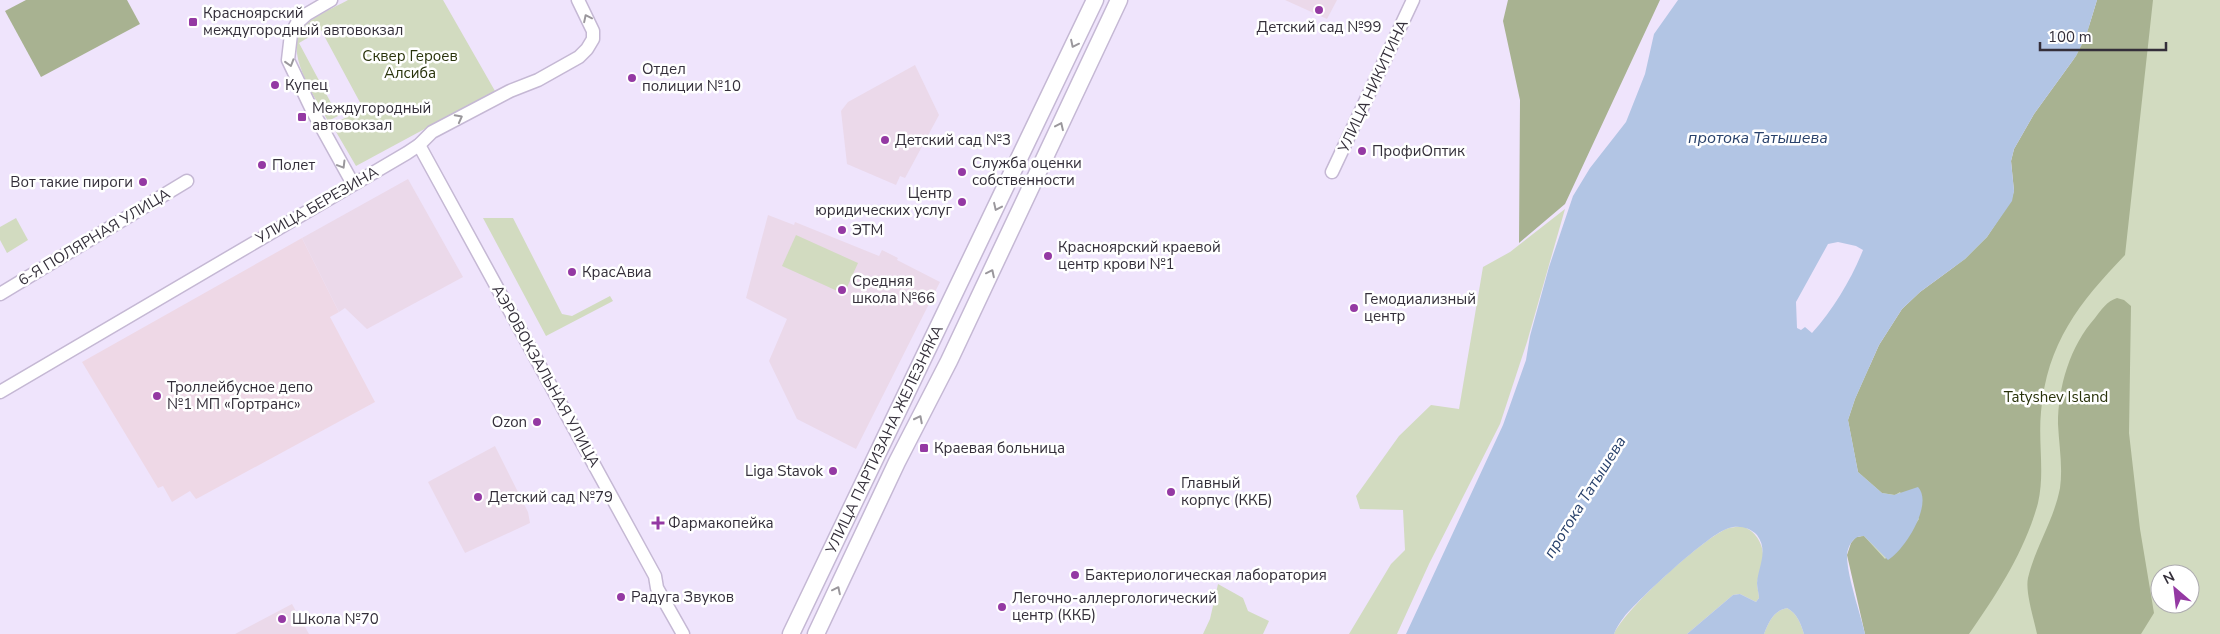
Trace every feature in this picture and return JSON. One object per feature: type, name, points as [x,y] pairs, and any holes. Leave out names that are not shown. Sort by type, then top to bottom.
[{"type":"main road","name":"УЛИЦА ПАРТИЗАНА ЖЕЛЕЗНЯКА","points":[[791,634],[1095,0]]},
{"type":"main road","name":"УЛИЦА ПАРТИЗАНА ЖЕЛЕЗНЯКА","points":[[816,634],[897,462],[949,361],[1119,0]]},
{"type":"main road","points":[[876,454],[897,462]]},
{"type":"street","points":[[331,0],[307,14],[297,23],[291,34],[288,60],[331,147],[353,184]]},
{"type":"street","name":"УЛИЦА БЕРЕЗИНА","points":[[0,392],[419,146],[432,132],[510,91],[538,80],[579,58],[587,49],[592,39],[593,31],[578,0]]},
{"type":"street","name":"УЛИЦА НИКИТИНА","points":[[1332,172],[1413,0]]},
{"type":"street","name":"АЭРОВОКЗАЛЬНАЯ УЛИЦА","points":[[419,146],[655,576],[657,588],[684,634]]},
{"type":"street","name":"6-Я ПОЛЯРНАЯ УЛИЦА","points":[[0,294],[188,180]]},
{"type":"shaded area","name":"Детский сад №99","points":[[1285,0],[1337,0],[1327,19]]},
{"type":"shaded area","name":"Детский сад №3","points":[[915,65],[939,115],[905,178],[900,176],[896,185],[847,164],[841,111],[848,102]]},
{"type":"shaded area","points":[[408,179],[463,277],[367,329],[345,308],[339,312],[302,238]]},
{"type":"shaded area","name":"Средняя школа №66","points":[[768,215],[794,225],[795,222],[879,256],[882,250],[898,258],[897,260],[940,282],[856,449],[797,419],[769,361],[787,319],[746,298]]},
{"type":"shaded area","name":"Троллейбусное депо №1 МП «Гортранс»","points":[[302,238],[339,312],[330,317],[375,402],[196,499],[190,491],[172,502],[163,486],[158,488],[82,362]]},
{"type":"shaded area","name":"Детский сад №79","points":[[495,446],[528,512],[530,523],[465,553],[428,482]]},
{"type":"shaded area","name":"Школа №70","points":[[292,604],[309,634],[235,634]]},
{"type":"green space","points":[[26,0],[127,0],[140,24],[41,77],[5,11]]},
{"type":"green space","name":"Сквер Героев Алсиба","points":[[348,0],[443,0],[495,91],[356,166],[332,125],[363,108],[321,30],[299,43],[338,116],[328,121],[304,76],[297,51],[297,39],[306,24]]},
{"type":"green space","points":[[1508,0],[1660,0],[1565,204],[1519,243],[1520,100],[1503,21]]},
{"type":"green space","name":"Tatyshev Island","points":[[2097,0],[2220,0],[2220,634],[1865,634],[1858,472],[1848,420],[1855,399],[1868,369],[1950,271],[1987,237],[2011,201],[2093,17]]},
{"type":"green space","points":[[2097,0],[2153,0],[2125,255],[2093,290],[2080,308],[2058,345],[2050,365],[2044,387],[2041,412],[2040,492],[2026,538],[2009,572],[1969,634],[1865,634],[1847,555],[1851,543],[1856,537],[1864,536],[1885,559],[1908,535],[1919,519],[1900,492],[1895,495],[1882,493],[1858,472],[1848,420],[1855,399],[1879,345],[1902,309],[1920,292],[1965,259],[1987,237],[2011,201],[2014,191],[2011,161],[2014,149],[2034,114],[2076,56],[2086,36]]},
{"type":"green space","points":[[1565,209],[1527,342],[1500,424],[1429,564],[1397,634],[1349,634],[1391,564],[1405,550],[1403,510],[1360,509],[1356,496],[1399,436],[1431,405],[1459,409],[1483,267],[1510,252]]},
{"type":"green space","points":[[16,218],[28,240],[7,253],[0,240],[0,227]]},
{"type":"green space","points":[[483,218],[513,218],[562,314],[572,316],[610,296],[613,301],[546,336]]},
{"type":"green space","points":[[796,235],[858,263],[844,294],[782,266]]},
{"type":"green space","points":[[2117,298],[2124,300],[2131,306],[2129,433],[2140,529],[2150,589],[2150,614],[2153,614],[2141,634],[2037,634],[2027,584],[2031,567],[2060,488],[2061,464],[2058,424],[2063,382],[2072,354],[2079,341],[2086,329],[2110,301]]},
{"type":"green space","points":[[1742,526],[1756,536],[1763,552],[1763,564],[1757,583],[1759,598],[1756,602],[1740,594],[1733,595],[1687,634],[1614,634],[1632,609],[1682,561],[1726,529]]},
{"type":"green space","points":[[1218,584],[1243,598],[1248,611],[1269,621],[1263,634],[1203,634],[1210,619]]},
{"type":"green space","points":[[1787,608],[1796,616],[1804,634],[1764,634],[1775,614]]},
{"type":"water","name":"протока Татышева","points":[[1678,0],[2097,0],[2086,36],[2076,56],[2034,114],[2014,149],[2011,161],[2014,191],[2012,201],[1987,237],[1965,259],[1920,292],[1902,309],[1879,345],[1855,399],[1848,420],[1858,472],[1882,493],[1894,495],[1918,487],[1922,495],[1920,515],[1915,526],[1902,547],[1888,560],[1864,536],[1857,537],[1849,546],[1847,553],[1848,566],[1865,634],[1804,634],[1796,616],[1787,608],[1775,614],[1764,634],[1687,634],[1733,595],[1740,594],[1756,602],[1759,598],[1757,583],[1763,553],[1762,547],[1757,535],[1751,530],[1744,527],[1736,527],[1719,533],[1674,568],[1621,621],[1614,634],[1406,634],[1503,425],[1526,360],[1530,336],[1549,267],[1573,196],[1590,168],[1626,122],[1645,74],[1654,34]],"holes":[[[1838,242],[1856,246],[1863,250],[1848,283],[1827,314],[1812,333],[1805,327],[1801,330],[1797,328],[1796,302],[1828,244]]]},
{"type":"place","name":"Детский сад №99","points":[[1319,10]]},
{"type":"place","name":"Красноярский междугородный автовокзал","points":[[193,22]]},
{"type":"place","name":"Отдел полиции №10","points":[[632,78]]},
{"type":"place","name":"Купец","points":[[275,85]]},
{"type":"place","name":"Междугородный автовокзал","points":[[302,117]]},
{"type":"place","name":"Детский сад №3","points":[[885,140]]},
{"type":"place","name":"ПрофиОптик","points":[[1362,151]]},
{"type":"place","name":"Полет","points":[[262,165]]},
{"type":"place","name":"Служба оценки собственности","points":[[962,172]]},
{"type":"place","name":"Вот такие пироги","points":[[143,182]]},
{"type":"place","name":"Центр юридических услуг","points":[[962,202]]},
{"type":"place","name":"ЭТМ","points":[[842,230]]},
{"type":"place","name":"Красноярский краевой центр крови №1","points":[[1048,256]]},
{"type":"place","name":"КрасАвиа","points":[[572,272]]},
{"type":"place","name":"Средняя школа №66","points":[[842,290]]},
{"type":"place","name":"Гемодиализный центр","points":[[1354,308]]},
{"type":"place","name":"Троллейбусное депо №1 МП «Гортранс»","points":[[157,396]]},
{"type":"place","name":"Ozon","points":[[537,422]]},
{"type":"place","name":"Краевая больница","points":[[924,448]]},
{"type":"place","name":"Liga Stavok","points":[[833,471]]},
{"type":"place","name":"Главный корпус (ККБ)","points":[[1171,492]]},
{"type":"place","name":"Детский сад №79","points":[[478,497]]},
{"type":"place","name":"Фармакопейка","points":[[658,523]]},
{"type":"place","name":"Бактериологическая лаборатория","points":[[1075,575]]},
{"type":"place","name":"Радуга Звуков","points":[[621,597]]},
{"type":"place","name":"Легочно-аллергологический центр (ККБ)","points":[[1002,607]]},
{"type":"place","name":"Школа №70","points":[[282,619]]}]
